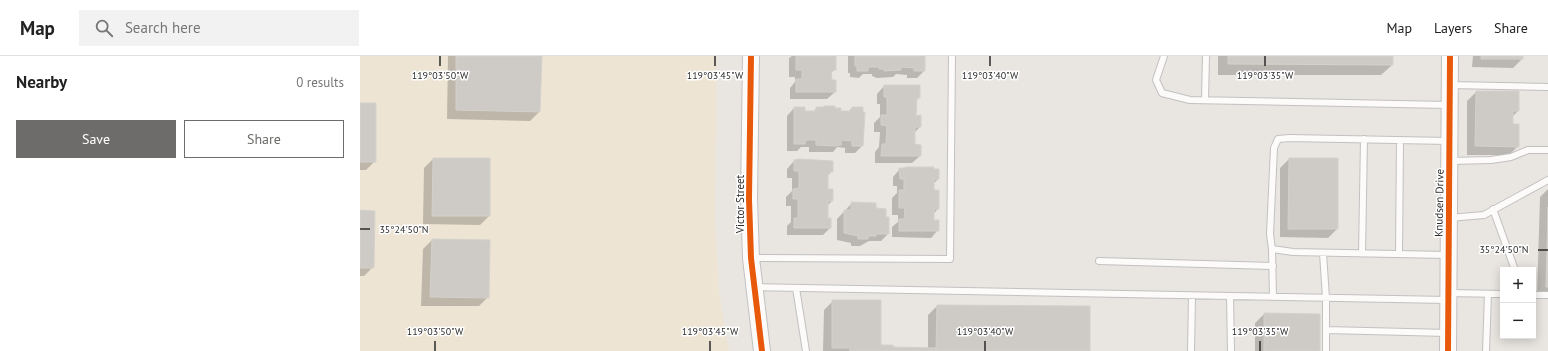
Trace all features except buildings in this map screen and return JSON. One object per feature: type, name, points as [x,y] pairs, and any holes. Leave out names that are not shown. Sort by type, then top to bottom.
[{"type":"street","name":"Victor Street","points":[[751,56],[749,199],[751,258],[762,351]]},
{"type":"street","name":"Knudsen Drive","points":[[1448,351],[1450,56]]},
{"type":"lane","points":[[751,258],[950,260],[952,56]]},
{"type":"lane","points":[[1164,56],[1156,80],[1162,93],[1190,100],[1450,105]]},
{"type":"lane","points":[[1205,100],[1206,56]]},
{"type":"lane","points":[[1450,85],[1548,88]]},
{"type":"lane","points":[[1273,297],[1273,266],[1270,234],[1274,148],[1278,139],[1450,141]]},
{"type":"lane","points":[[1362,254],[1364,139]]},
{"type":"lane","points":[[1399,254],[1400,140]]},
{"type":"lane","points":[[1450,161],[1491,160],[1511,157],[1528,150],[1548,150]]},
{"type":"lane","points":[[1449,218],[1484,215],[1548,180]]},
{"type":"lane","points":[[1493,209],[1515,267]]},
{"type":"lane","points":[[1272,249],[1293,252],[1449,255]]},
{"type":"lane","points":[[1323,253],[1326,298],[1326,351]]},
{"type":"lane","points":[[1099,261],[1273,266]]},
{"type":"lane","points":[[754,287],[1326,298],[1448,297],[1500,294]]},
{"type":"lane","points":[[796,288],[806,351]]},
{"type":"lane","points":[[1486,351],[1488,294]]},
{"type":"lane","points":[[1536,295],[1548,295]]},
{"type":"lane","points":[[1192,296],[1192,351]]},
{"type":"lane","points":[[1230,296],[1231,351]]},
{"type":"lane","points":[[1326,330],[1448,333]]},
{"type":"shaded area","points":[[360,56],[717,56],[715,216],[719,291],[729,351],[360,351]]},
{"type":"cycle path","points":[[751,56],[749,199],[751,258],[762,351]]},
{"type":"cycle path","points":[[1448,351],[1450,56]]}]
